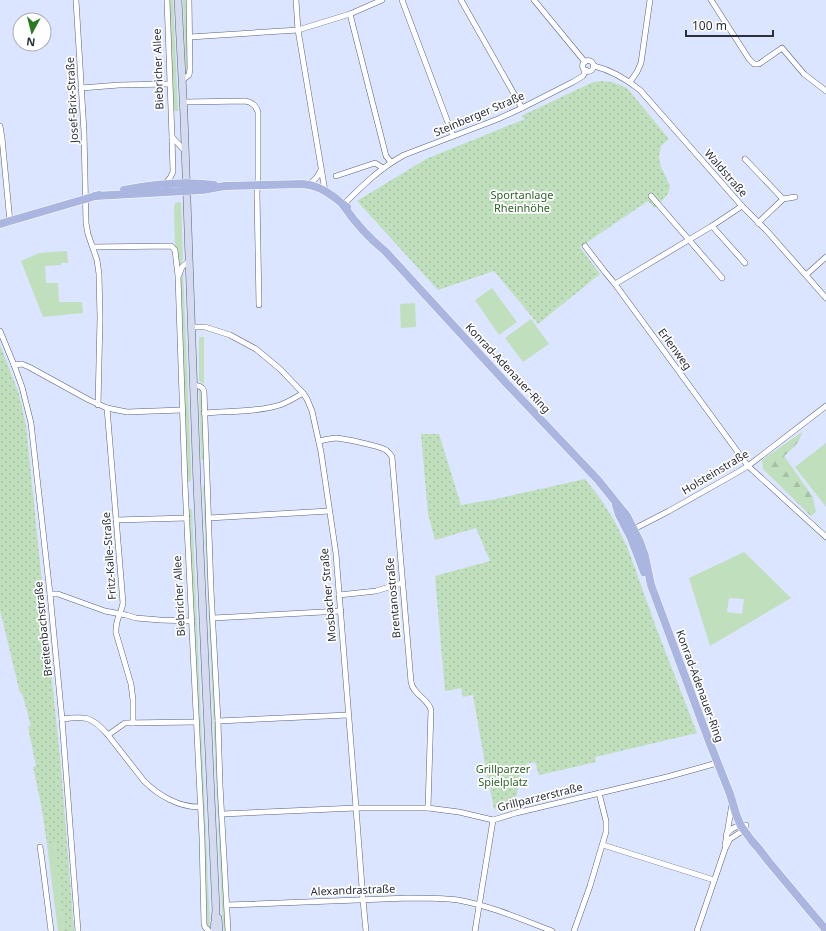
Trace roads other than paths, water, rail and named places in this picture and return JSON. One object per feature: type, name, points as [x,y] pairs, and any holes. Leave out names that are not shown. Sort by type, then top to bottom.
[{"type":"main road","name":"Biebricher Allee","points":[[178,0],[184,102],[193,385],[216,910],[219,931]]},
{"type":"main road","points":[[0,224],[110,192],[165,184],[187,187]]},
{"type":"main road","name":"Konrad-Adenauer-Ring","points":[[187,187],[202,190],[225,186],[296,184],[309,185],[319,188],[332,196],[354,213],[380,242],[385,251],[508,385],[590,470],[627,516],[630,530],[640,542],[651,585],[717,763],[744,827]]},
{"type":"main road","points":[[95,196],[187,187]]},
{"type":"main road","name":"Konrad-Adenauer-Ring","points":[[730,794],[732,804],[744,827],[754,837],[759,849],[826,930]]},
{"type":"main road","name":"Biebricher Allee","points":[[214,931],[216,910]]},
{"type":"street","name":"Josef-Brix-Straße","points":[[76,0],[84,132],[85,199]]},
{"type":"street","name":"Biebricher Allee","points":[[165,184],[173,172],[167,0]]},
{"type":"street","points":[[182,80],[190,72],[189,0]]},
{"type":"street","points":[[296,0],[298,30],[324,191]]},
{"type":"street","points":[[190,37],[298,30],[350,14],[382,0]]},
{"type":"street","points":[[402,0],[453,136]]},
{"type":"street","points":[[461,0],[522,108]]},
{"type":"street","points":[[534,0],[583,60],[584,73]]},
{"type":"street","points":[[630,82],[641,63],[650,0]]},
{"type":"street","points":[[711,0],[749,59],[754,64],[759,64],[782,48],[804,74],[826,91]]},
{"type":"street","points":[[350,14],[386,156],[391,162]]},
{"type":"street","name":"Waldstraße","points":[[583,60],[591,61],[594,66],[625,79],[640,90],[742,206],[767,231],[826,298]]},
{"type":"street","name":"Steinberger Straße","points":[[343,205],[391,162],[404,155],[498,119],[522,108],[573,82],[584,73],[591,70],[594,66]]},
{"type":"street","points":[[81,88],[119,85],[170,84]]},
{"type":"street","points":[[184,102],[245,101],[254,104],[257,108],[259,305]]},
{"type":"street","points":[[0,126],[10,222]]},
{"type":"street","points":[[172,137],[186,152]]},
{"type":"street","points":[[745,159],[783,199]]},
{"type":"street","points":[[336,176],[375,163],[383,168]]},
{"type":"street","points":[[309,185],[317,177],[321,170]]},
{"type":"street","points":[[651,196],[722,278]]},
{"type":"street","points":[[758,223],[783,199],[795,197]]},
{"type":"street","points":[[85,199],[87,229],[98,260],[99,274],[100,318],[98,405]]},
{"type":"street","points":[[615,284],[712,226],[742,206]]},
{"type":"street","points":[[712,226],[745,263]]},
{"type":"street","name":"Biebricher Allee","points":[[93,247],[172,246],[175,250],[178,276],[182,410],[199,807],[202,837],[204,924],[209,931]]},
{"type":"street","name":"Erlenweg","points":[[585,246],[615,284],[748,466],[826,537]]},
{"type":"street","points":[[806,275],[826,257]]},
{"type":"street","points":[[178,276],[182,267],[189,261]]},
{"type":"street","name":"Mosbacher Straße","points":[[192,327],[205,327],[220,331],[241,340],[256,349],[280,369],[307,399],[312,411],[319,442],[336,554],[366,931]]},
{"type":"street","name":"Breitenbachstraße","points":[[0,332],[26,399],[31,423],[62,719],[78,931]]},
{"type":"street","points":[[14,365],[22,364],[29,366],[98,405],[107,408],[127,412],[182,410]]},
{"type":"street","points":[[193,385],[200,386],[204,391],[228,931]]},
{"type":"street","points":[[204,413],[270,407],[288,402],[302,394]]},
{"type":"street","name":"Holsteinstraße","points":[[630,530],[707,490],[748,466],[826,406]]},
{"type":"street","name":"Fritz-Kalle-Straße","points":[[107,408],[123,603],[116,621],[116,633],[131,684],[133,722]]},
{"type":"street","name":"Brentanostraße","points":[[319,442],[332,438],[338,438],[382,448],[388,451],[393,461],[411,685],[413,690],[429,704],[431,710],[428,808]]},
{"type":"street","points":[[209,518],[329,511]]},
{"type":"street","points":[[116,520],[187,518]]},
{"type":"street","points":[[339,595],[376,591],[402,583]]},
{"type":"street","points":[[50,594],[58,594],[106,611],[136,618],[148,620],[192,621]]},
{"type":"street","points":[[213,618],[340,611]]},
{"type":"street","points":[[218,721],[348,715]]},
{"type":"street","points":[[62,719],[86,718],[99,725],[150,786],[162,795],[180,804],[191,807],[199,807]]},
{"type":"street","points":[[108,735],[124,724],[133,722],[196,722]]},
{"type":"street","name":"Grillparzerstraße","points":[[222,814],[356,808],[428,808],[459,812],[493,820],[516,813],[667,777],[717,763]]},
{"type":"street","points":[[574,931],[603,845],[607,828],[599,793]]},
{"type":"street","points":[[725,848],[732,804]]},
{"type":"street","points":[[475,931],[493,820]]},
{"type":"street","points":[[726,835],[730,830],[744,827]]},
{"type":"street","points":[[697,931],[725,848],[730,839],[744,827]]},
{"type":"street","points":[[603,845],[714,880]]},
{"type":"street","points":[[40,847],[51,931]]},
{"type":"street","name":"Alexandrastraße","points":[[227,905],[430,898],[460,901],[494,909],[552,931]]},
{"type":"park label","name":"Sportanlage Rheinhöhe","points":[[522,201]]},
{"type":"park label","name":"Grillparzer Spielplatz","points":[[503,775]]}]
